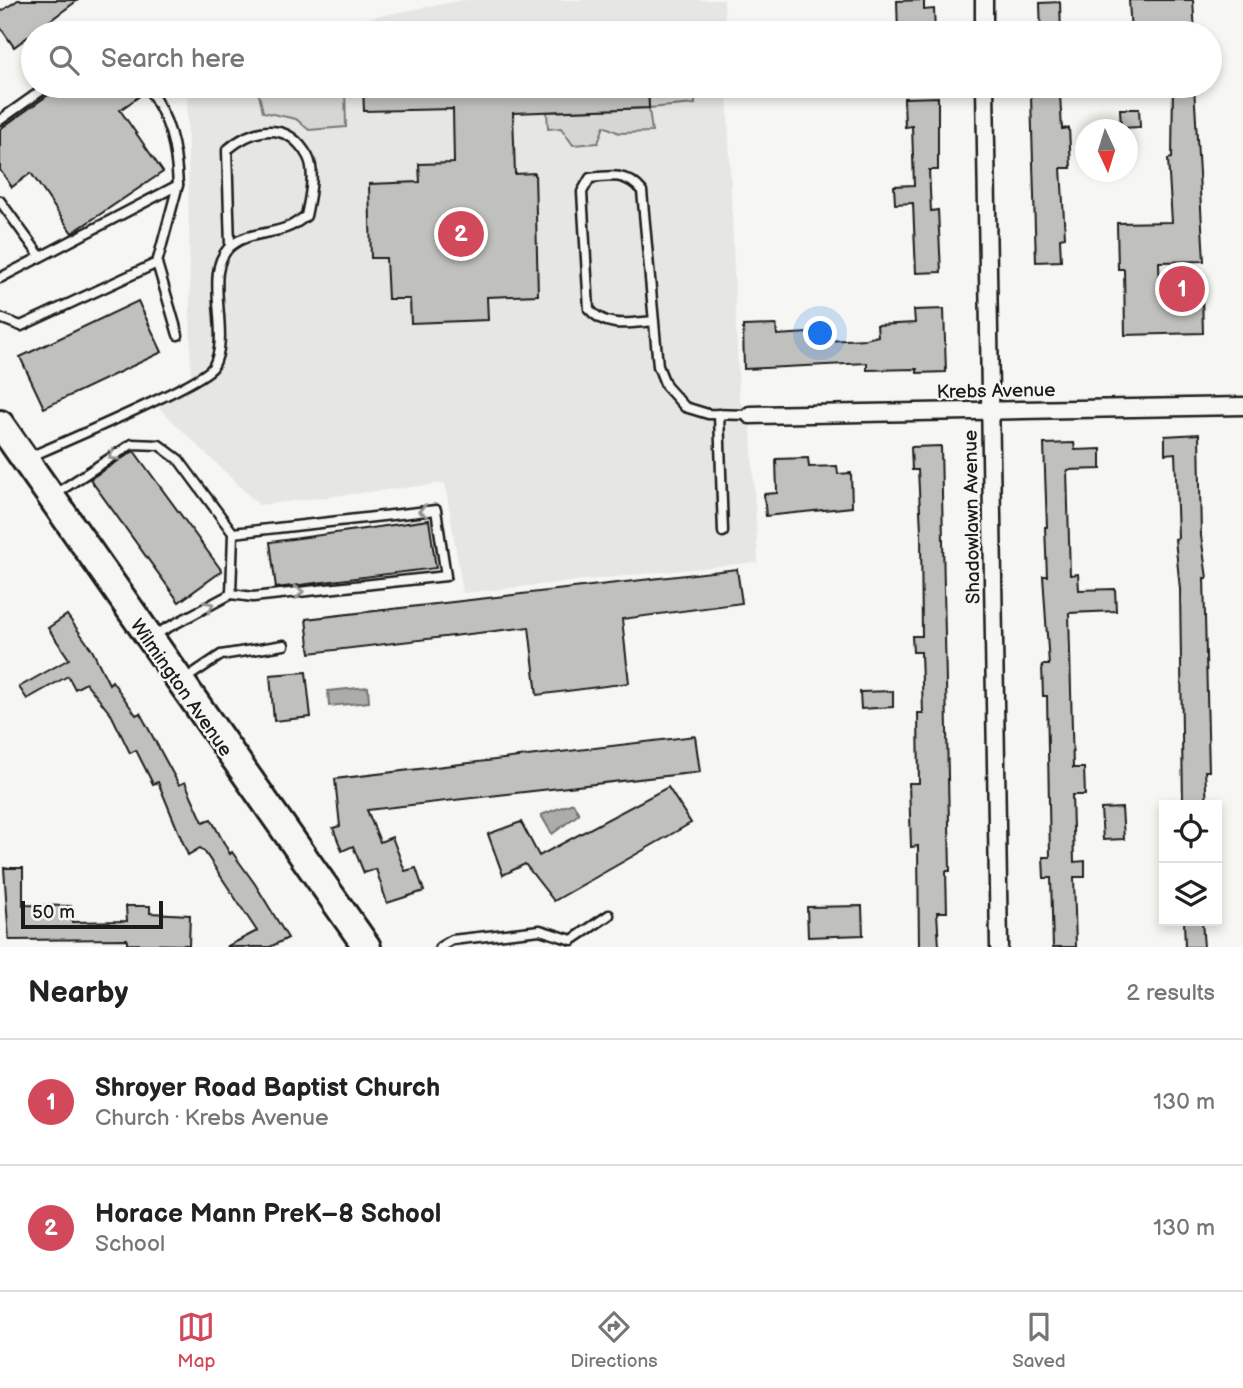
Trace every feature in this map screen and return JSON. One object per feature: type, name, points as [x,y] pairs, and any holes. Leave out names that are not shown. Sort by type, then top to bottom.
[{"type":"main road","name":"Wilmington Avenue","points":[[0,424],[148,638],[368,947]]},
{"type":"street","points":[[984,0],[984,21]]},
{"type":"street","name":"Shadowlawn Avenue","points":[[985,98],[999,947]]},
{"type":"street","name":"Krebs Avenue","points":[[750,415],[1243,406]]},
{"type":"lane","points":[[0,120],[31,98]]},
{"type":"lane","points":[[155,98],[161,107],[176,145],[178,185],[157,263],[178,335]]},
{"type":"lane","points":[[24,459],[152,401],[212,369],[220,351],[218,267],[230,246],[246,236],[287,228],[306,216],[311,195],[309,159],[290,135],[268,131],[245,135],[227,150],[230,246]]},
{"type":"lane","points":[[653,321],[617,324],[598,320],[589,309],[582,192],[590,178],[614,175],[632,179],[642,191],[658,366],[666,386],[685,407],[719,414],[750,415]]},
{"type":"lane","points":[[0,278],[178,185]]},
{"type":"lane","points":[[0,201],[40,256]]},
{"type":"lane","points":[[0,318],[21,326],[157,263]]},
{"type":"lane","points":[[719,414],[723,532]]},
{"type":"lane","points":[[50,496],[132,444],[159,445],[179,460],[233,533],[231,594]]},
{"type":"lane","points":[[148,638],[231,594],[253,597],[446,576],[436,510],[233,533]]},
{"type":"lane","points":[[179,682],[221,655],[284,645]]},
{"type":"lane","points":[[440,947],[452,940],[540,930],[572,940],[609,915]]},
{"type":"shaded area","points":[[464,0],[724,0],[725,21],[351,21]]},
{"type":"shaded area","points":[[187,98],[727,98],[739,400],[750,415],[758,562],[463,593],[445,483],[259,505],[152,401],[191,381]]},
{"type":"shaded area","points":[[260,98],[345,98],[346,127],[309,130],[296,119],[263,112]]},
{"type":"shaded area","points":[[649,98],[695,98],[695,104],[649,108]]},
{"type":"shaded area","points":[[649,108],[652,132],[619,133],[604,126],[598,143],[573,145],[561,128],[548,129],[547,112]]},
{"type":"shaded area","points":[[368,687],[369,702],[329,706],[328,691]]},
{"type":"shaded area","points":[[573,803],[579,814],[552,834],[541,815]]},
{"type":"building","points":[[18,0],[78,0],[49,21],[21,21],[21,42],[14,47],[0,27],[0,12]]},
{"type":"building","points":[[924,0],[924,10],[934,9],[934,21],[898,21],[897,1]]},
{"type":"building","points":[[1129,0],[1193,0],[1194,21],[1130,21]]},
{"type":"building","points":[[1060,2],[1061,21],[1041,21],[1040,3]]},
{"type":"building","points":[[44,98],[137,98],[120,110],[163,172],[72,233],[31,173],[12,187],[0,170],[0,129]]},
{"type":"building","points":[[363,98],[649,98],[649,108],[513,113],[515,174],[535,173],[538,295],[487,297],[488,320],[411,323],[410,299],[388,299],[386,258],[371,258],[369,184],[420,182],[419,164],[454,163],[453,109],[364,111]]},
{"type":"building","points":[[904,98],[938,98],[938,170],[929,170],[931,211],[938,210],[941,272],[916,273],[913,203],[895,204],[894,186],[914,185],[912,126],[905,127]]},
{"type":"building","points":[[1031,98],[1060,98],[1062,129],[1069,128],[1071,168],[1061,168],[1065,237],[1060,238],[1061,261],[1036,262]]},
{"type":"building","points":[[1173,98],[1195,98],[1204,261],[1159,262],[1160,295],[1202,294],[1203,333],[1125,335],[1124,269],[1118,269],[1117,223],[1172,222],[1168,159],[1172,158]]},
{"type":"building","points":[[1120,109],[1139,109],[1140,127],[1138,119],[1121,119]]},
{"type":"building","points":[[138,301],[162,352],[44,408],[20,357]]},
{"type":"building","points":[[944,309],[946,372],[917,373],[917,369],[867,370],[867,363],[744,369],[743,326],[776,325],[777,335],[824,332],[825,341],[866,339],[878,336],[877,325],[915,323],[914,310]]},
{"type":"building","points":[[1199,434],[1201,536],[1207,578],[1204,578],[1209,771],[1205,771],[1207,800],[1183,800],[1175,453],[1165,454],[1165,436]]},
{"type":"building","points":[[1074,443],[1075,450],[1101,449],[1101,469],[1067,470],[1070,575],[1078,574],[1079,590],[1115,589],[1116,611],[1069,613],[1073,768],[1084,768],[1085,795],[1072,795],[1074,862],[1085,861],[1085,877],[1074,877],[1076,947],[1053,947],[1051,878],[1044,878],[1043,857],[1050,857],[1047,696],[1043,696],[1042,665],[1049,665],[1043,576],[1047,576],[1044,444]]},
{"type":"building","points":[[941,446],[950,871],[946,871],[947,912],[937,912],[939,947],[919,947],[918,846],[911,847],[909,783],[919,783],[918,713],[923,713],[921,652],[913,652],[912,636],[922,636],[921,531],[918,470],[912,470],[911,447]]},
{"type":"building","points":[[134,451],[222,571],[179,602],[90,479]]},
{"type":"building","points":[[808,458],[809,467],[837,466],[838,474],[851,473],[852,507],[766,516],[764,494],[777,493],[776,459]]},
{"type":"building","points":[[429,520],[436,568],[276,588],[270,542]]},
{"type":"building","points":[[737,569],[742,603],[622,619],[629,683],[537,695],[529,627],[310,653],[306,619]]},
{"type":"building","points":[[67,615],[92,650],[109,684],[112,681],[136,715],[140,713],[179,785],[185,782],[203,822],[211,819],[230,854],[232,852],[255,884],[288,938],[270,947],[226,947],[257,931],[204,851],[200,848],[188,855],[158,782],[153,784],[136,750],[130,753],[112,716],[86,683],[75,689],[68,676],[27,699],[19,687],[69,659],[48,628]]},
{"type":"building","points":[[306,672],[311,717],[274,721],[270,675]]},
{"type":"building","points":[[893,691],[893,707],[861,709],[860,692]]},
{"type":"building","points":[[695,736],[700,772],[367,810],[380,842],[392,837],[405,871],[416,868],[424,891],[387,903],[376,869],[364,873],[353,846],[342,851],[333,828],[340,826],[335,779]]},
{"type":"building","points":[[668,787],[691,823],[554,901],[525,864],[503,875],[488,834],[521,822],[539,856]]},
{"type":"building","points":[[1122,808],[1124,839],[1103,840],[1101,809]]},
{"type":"building","points":[[4,868],[23,868],[23,905],[71,906],[72,922],[127,921],[126,906],[150,906],[150,913],[190,915],[189,945],[127,944],[127,939],[9,940]]},
{"type":"building","points":[[862,906],[863,935],[808,937],[807,907]]},
{"type":"building","points":[[1184,926],[1202,926],[1204,947],[1185,947]]},
{"type":"place","name":"Horace Mann PreK–8 School","points":[[461,234]]},
{"type":"place","name":"Shroyer Road Baptist Church","points":[[1182,289]]}]
